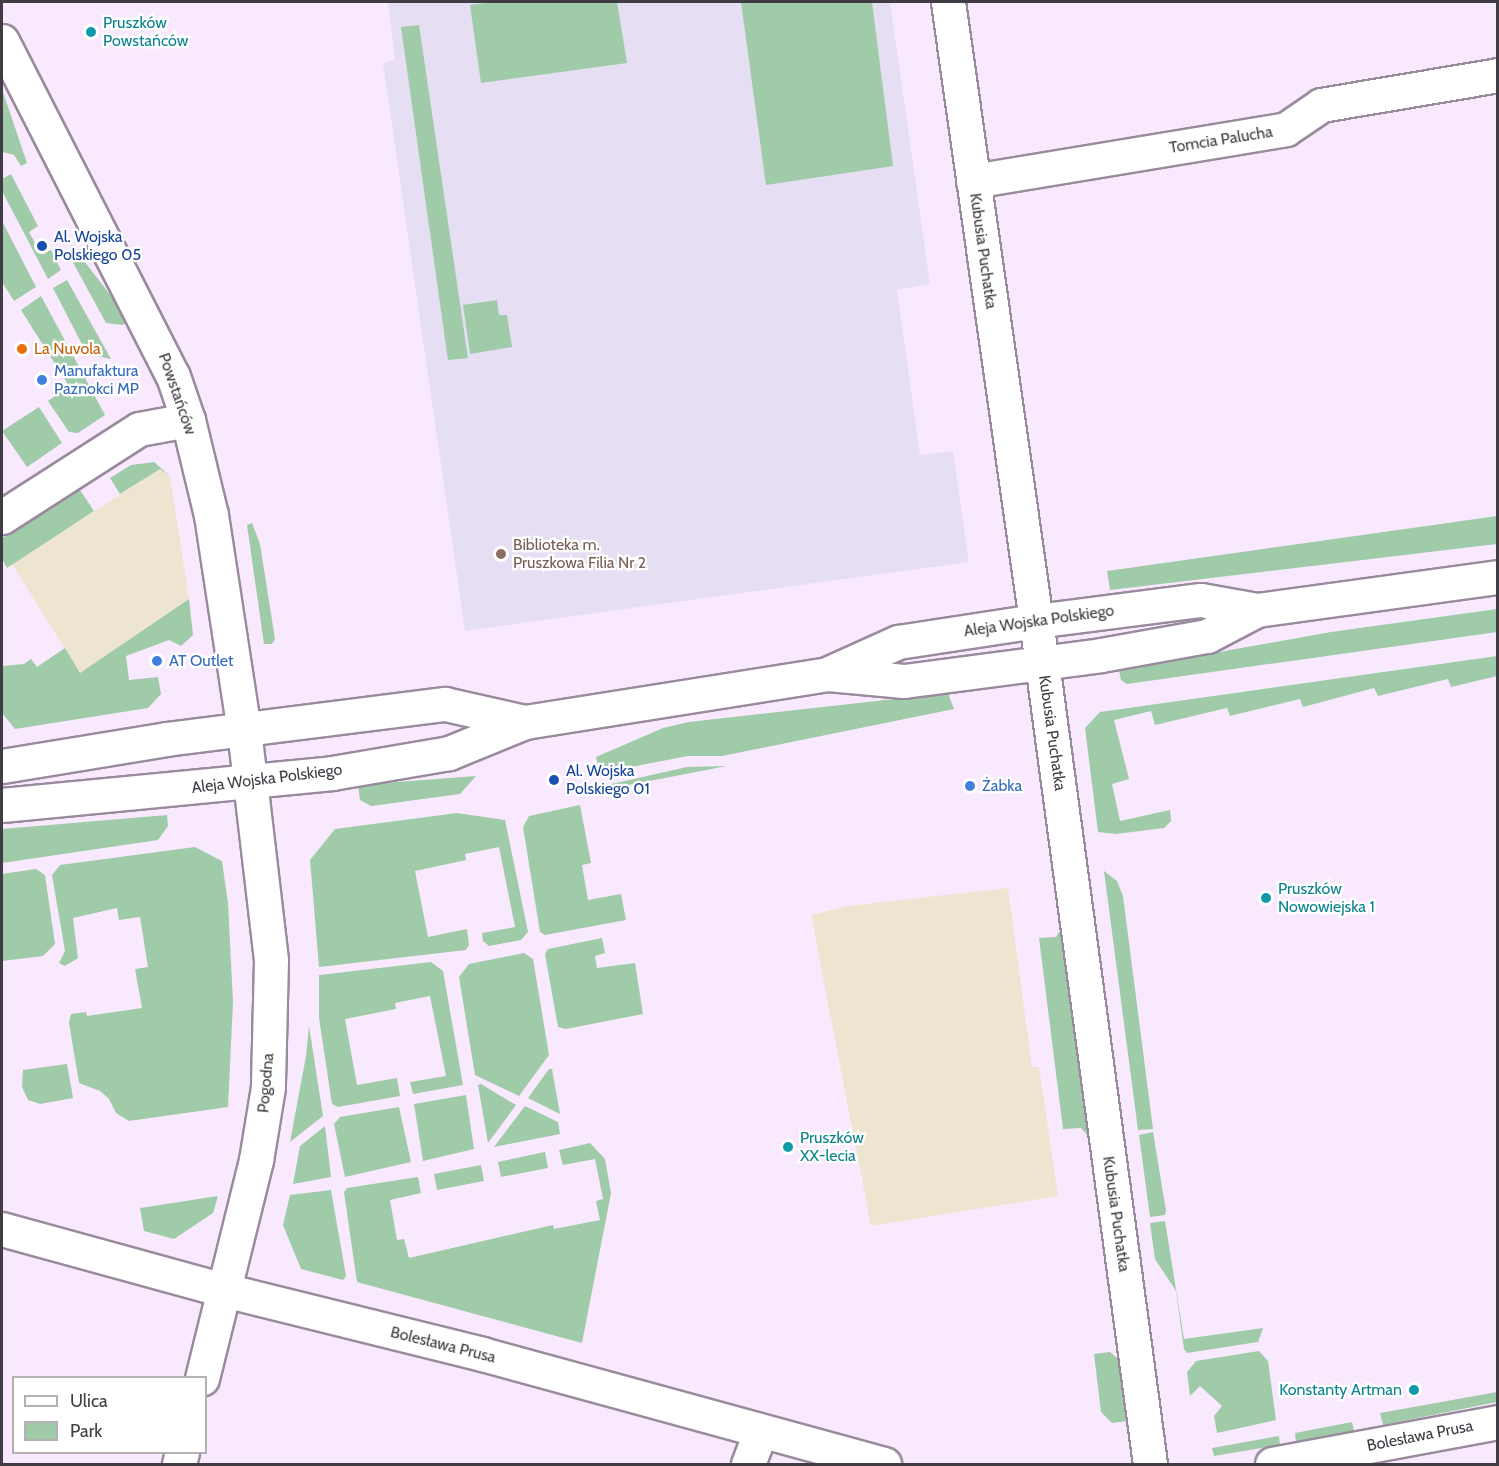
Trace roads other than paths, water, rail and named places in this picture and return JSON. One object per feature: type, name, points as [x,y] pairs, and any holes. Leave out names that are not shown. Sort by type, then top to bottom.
[{"type":"street","name":"Kubusia Puchatka","points":[[948,2],[1042,663],[1150,1464]]},
{"type":"street","name":"Powstańców","points":[[2,40],[156,337],[188,420],[211,515],[252,782]]},
{"type":"street","name":"Tomcia Palucha","points":[[973,181],[1286,129],[1321,105],[1497,75]]},
{"type":"street","points":[[2,518],[139,429],[188,420]]},
{"type":"street","name":"Aleja Wojska Polskiego","points":[[828,674],[898,642],[1036,621],[1201,600],[1257,610],[1497,577]]},
{"type":"street","name":"Aleja Wojska Polskiego","points":[[2,805],[252,782],[449,753],[525,722],[828,674],[904,681],[1042,663],[1207,636],[1257,610]]},
{"type":"street","name":"Aleja Wojska Polskiego","points":[[2,766],[244,730],[445,704],[525,722]]},
{"type":"street","name":"Pogodna","points":[[202,1376],[258,1150],[267,1087],[272,1009],[271,960],[252,782]]},
{"type":"street","name":"Bolesława Prusa","points":[[2,1229],[224,1290],[493,1357],[760,1432],[884,1464]]},
{"type":"street","name":"Bolesława Prusa","points":[[1272,1464],[1497,1422]]},
{"type":"street","points":[[748,1464],[760,1432]]},
{"type":"place","name":"Pruszków Powstańców","points":[[91,32]]},
{"type":"place","name":"Al. Wojska Polskiego 05","points":[[42,246]]},
{"type":"place","name":"La Nuvola","points":[[22,349]]},
{"type":"place","name":"Manufaktura Paznokci MP","points":[[42,380]]},
{"type":"place","name":"Biblioteka m. Pruszkowa Filia Nr 2","points":[[501,554]]},
{"type":"place","name":"AT Outlet","points":[[157,661]]},
{"type":"place","name":"Al. Wojska Polskiego 01","points":[[554,780]]},
{"type":"place","name":"Żabka","points":[[970,786]]},
{"type":"place","name":"Pruszków Nowowiejska 1","points":[[1266,898]]},
{"type":"place","name":"Pruszków XX-lecia","points":[[788,1147]]},
{"type":"place","name":"Konstanty Artman","points":[[1414,1390]]}]
